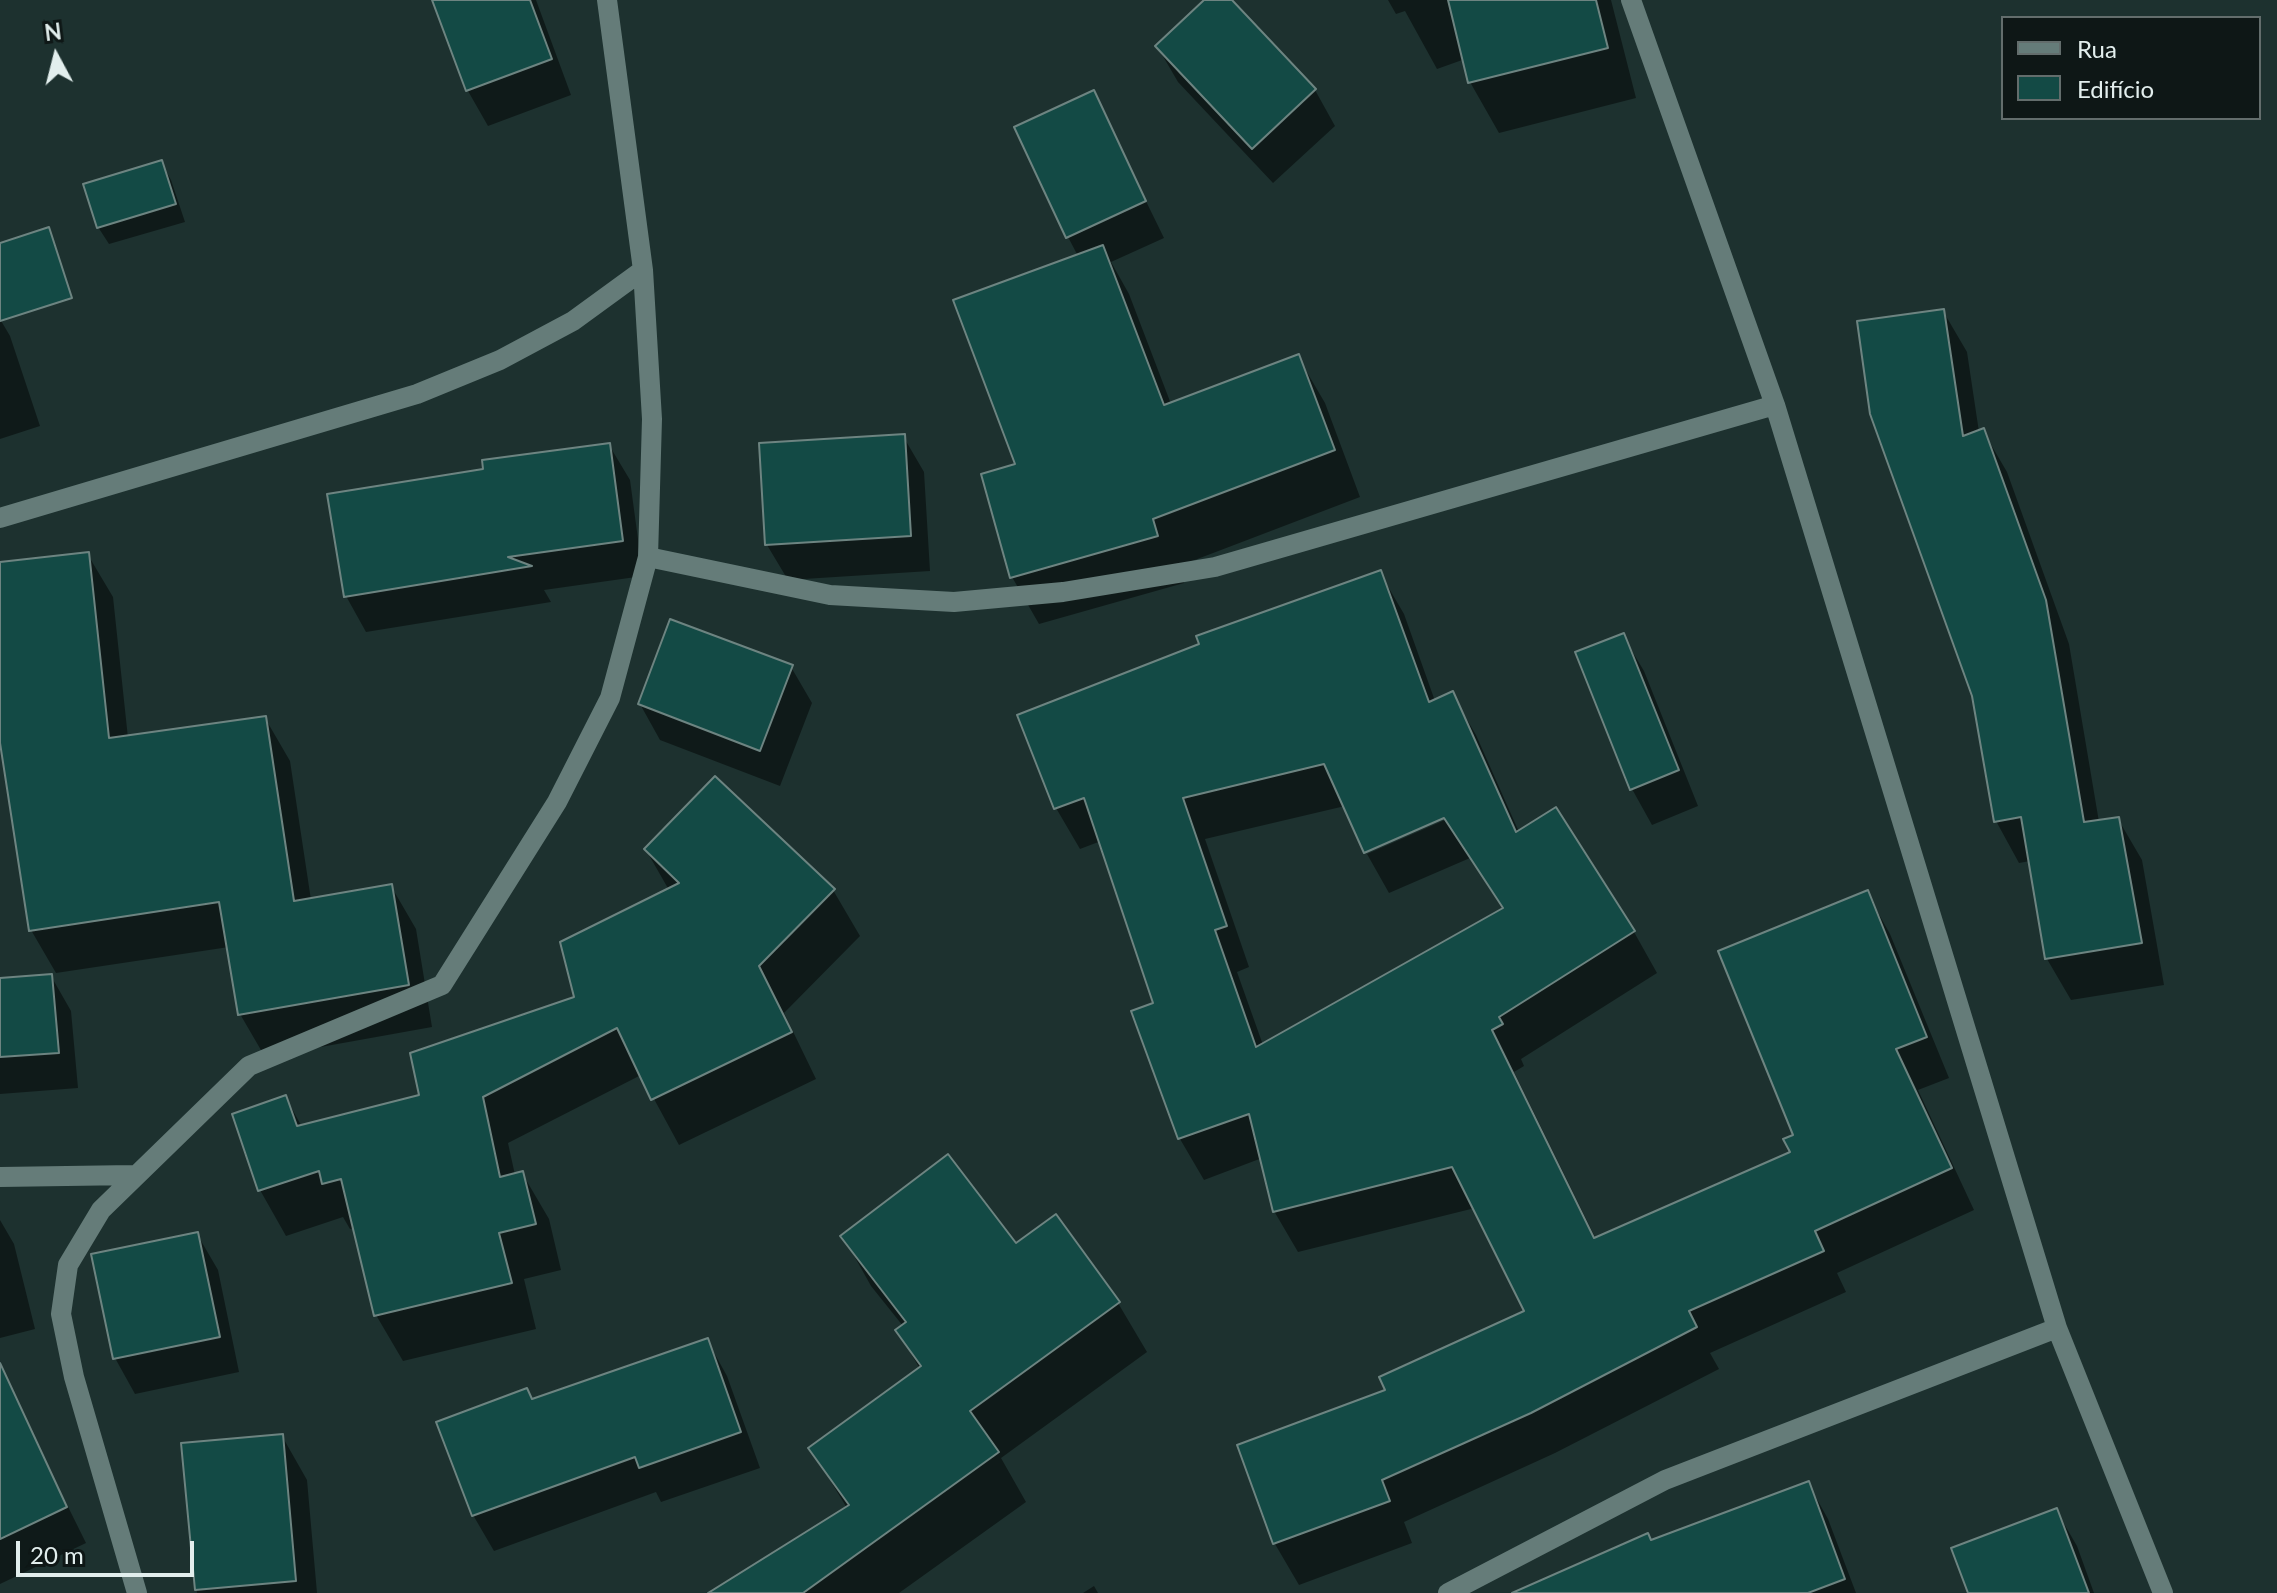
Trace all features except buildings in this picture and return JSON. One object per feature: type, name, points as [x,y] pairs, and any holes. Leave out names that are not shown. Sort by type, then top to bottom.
[{"type":"street","points":[[137,1593],[74,1377],[61,1314],[68,1265],[101,1210],[133,1175],[249,1066],[442,985],[557,802],[610,698],[648,557],[652,419],[643,270],[607,0]]},
{"type":"street","points":[[1631,0],[1775,405],[2057,1328],[2163,1593]]},
{"type":"street","points":[[0,518],[417,394],[500,360],[537,341],[573,321],[643,270]]},
{"type":"street","points":[[648,557],[830,595],[954,602],[1063,592],[1215,567],[1775,405]]},
{"type":"street","points":[[0,1177],[133,1175]]},
{"type":"street","points":[[1448,1593],[1665,1480],[2057,1328]]}]
